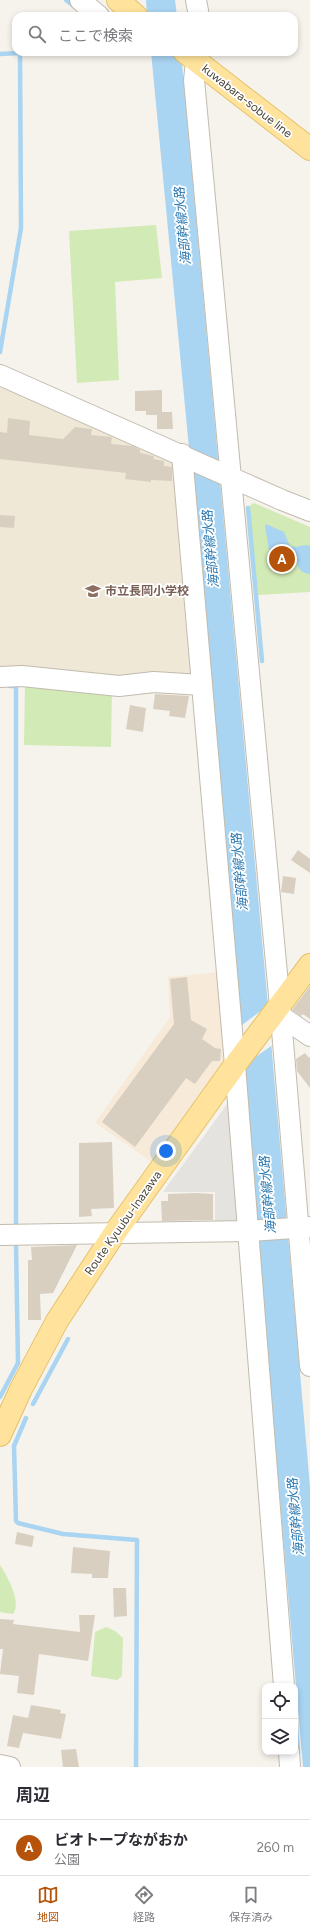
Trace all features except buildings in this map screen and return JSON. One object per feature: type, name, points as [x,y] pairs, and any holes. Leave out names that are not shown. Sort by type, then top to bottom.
[{"type":"main road","points":[[118,0],[132,12]]},
{"type":"main road","name":"kuwabara-sobue line","points":[[193,56],[310,150]]},
{"type":"main road","name":"Route Kyuubu-Inazawa","points":[[2,1424],[57,1321],[114,1234],[237,1062],[277,1013],[310,965]]},
{"type":"street","points":[[80,0],[94,12]]},
{"type":"street","points":[[196,0],[198,12]]},
{"type":"street","points":[[191,56],[227,475],[277,1013],[300,1228],[310,1366]]},
{"type":"street","points":[[0,374],[310,511]]},
{"type":"street","points":[[184,456],[202,685],[251,1231],[284,1683]]},
{"type":"street","points":[[0,677],[22,676],[119,686],[154,682],[202,685]]},
{"type":"street","points":[[277,1013],[310,1036]]},
{"type":"street","points":[[0,1235],[251,1231],[300,1228]]},
{"type":"street","points":[[289,1755],[290,1767]]},
{"type":"street","points":[[0,1765],[10,1767]]},
{"type":"shaded area","name":"市立長岡小学校","points":[[2,384],[176,459],[195,681],[0,673],[0,390]]},
{"type":"shaded area","points":[[221,972],[228,1058],[152,1162],[95,1123],[170,1017],[168,977]]},
{"type":"shaded area","points":[[228,1103],[243,1222],[215,1222],[215,1192],[163,1192]]},
{"type":"green space","points":[[156,225],[162,278],[115,282],[119,380],[77,383],[69,231]]},
{"type":"green space","points":[[254,503],[310,527],[310,592],[258,595],[248,507]]},
{"type":"green space","points":[[25,681],[112,688],[111,747],[24,745]]},
{"type":"green space","points":[[0,1565],[10,1582],[15,1596],[16,1603],[13,1614],[0,1612]]},
{"type":"green space","points":[[106,1627],[115,1631],[123,1638],[122,1676],[117,1680],[91,1676],[95,1632]]},
{"type":"water","points":[[146,0],[175,0],[176,12],[147,12]]},
{"type":"water","name":"海部幹線水路","points":[[151,56],[181,56],[266,984],[310,1487],[310,1767],[303,1767],[298,1709],[298,1683],[296,1683],[189,448]]},
{"type":"water","points":[[266,524],[284,532],[290,546],[310,546],[310,574],[299,569],[294,552],[287,549],[272,552],[269,550],[265,526]]},
{"type":"pier","points":[[270,1004],[274,1044],[241,1067],[238,1028]]},
{"type":"waterway","points":[[66,0],[75,7]]},
{"type":"waterway","points":[[0,54],[12,53]]},
{"type":"waterway","points":[[0,352],[21,228],[20,56]]},
{"type":"waterway","points":[[248,508],[262,661]]},
{"type":"waterway","points":[[10,686],[16,686],[16,1224]]},
{"type":"waterway","points":[[0,1397],[18,1363],[16,1245]]},
{"type":"waterway","points":[[33,1404],[68,1339]]},
{"type":"waterway","points":[[26,1418],[14,1446],[16,1521],[18,1523],[63,1534],[137,1540],[136,1767]]},
{"type":"place","name":"ビオトープながおか","points":[[282,559]]},
{"type":"place","name":"市立長岡小学校","points":[[93,591]]}]
